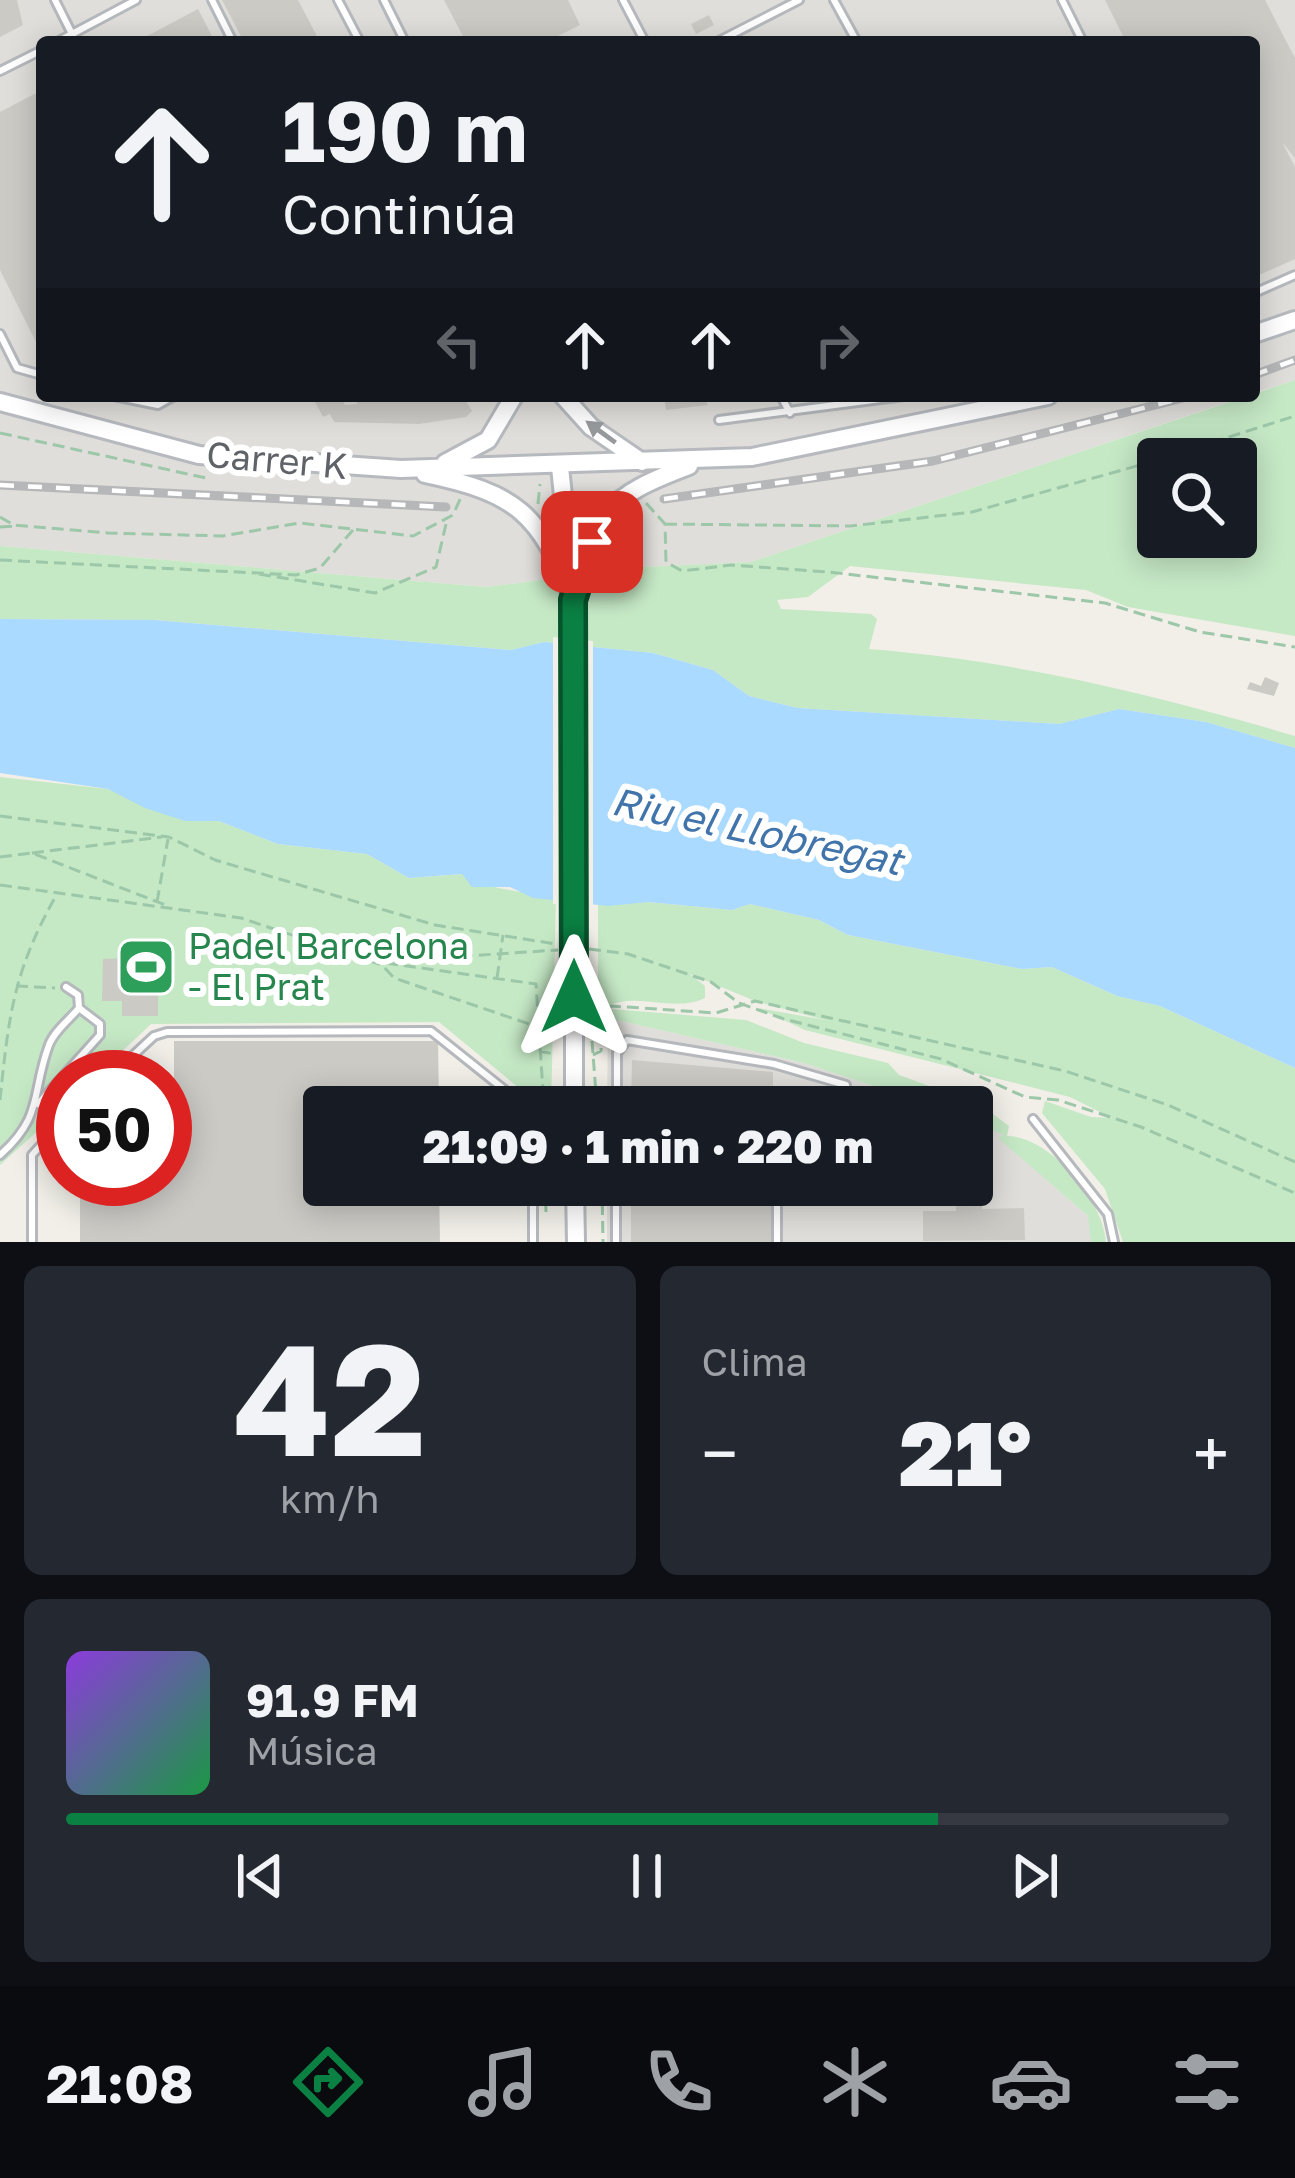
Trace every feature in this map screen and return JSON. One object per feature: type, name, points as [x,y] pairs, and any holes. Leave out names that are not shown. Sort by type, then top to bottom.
[{"type":"main road","points":[[1260,332],[1295,320]]},
{"type":"main road","name":"Carrer K","points":[[0,402],[200,455],[401,469],[704,461]]},
{"type":"main road","points":[[434,467],[488,440],[504,422],[512,402]]},
{"type":"main road","points":[[568,402],[591,427],[643,463]]},
{"type":"main road","points":[[573,600],[599,524],[633,487],[704,461],[841,440],[1020,402]]},
{"type":"main road","points":[[560,467],[573,600],[583,1041],[577,1086]]},
{"type":"main road","points":[[401,469],[496,492],[530,516],[554,552],[573,600]]},
{"type":"main road","points":[[575,1206],[576,1242]]},
{"type":"lane","points":[[55,0],[73,36]]},
{"type":"lane","points":[[77,36],[136,0]]},
{"type":"lane","points":[[212,0],[230,36]]},
{"type":"lane","points":[[338,0],[357,36]]},
{"type":"lane","points":[[384,0],[402,36]]},
{"type":"lane","points":[[622,0],[642,36]]},
{"type":"lane","points":[[729,36],[800,0]]},
{"type":"lane","points":[[834,0],[854,36]]},
{"type":"lane","points":[[1063,0],[1080,36]]},
{"type":"lane","points":[[0,71],[36,53]]},
{"type":"lane","points":[[1260,290],[1295,275]]},
{"type":"lane","points":[[0,334],[17,368],[36,373]]},
{"type":"lane","points":[[784,402],[790,413]]},
{"type":"lane","points":[[719,420],[864,402]]},
{"type":"lane","points":[[48,1050],[50,1041],[79,1008],[79,995],[66,987]]},
{"type":"lane","points":[[79,1008],[100,1024],[100,1035],[87,1050]]},
{"type":"lane","points":[[139,1050],[154,1036],[167,1032],[431,1030],[500,1086]]},
{"type":"lane","points":[[617,1086],[617,1053],[627,1040],[774,1064],[846,1086]]},
{"type":"lane","points":[[0,1155],[26,1130],[36,1108]]},
{"type":"lane","points":[[1033,1119],[1108,1214],[1114,1242]]},
{"type":"lane","points":[[32,1242],[32,1155],[36,1151]]},
{"type":"lane","points":[[533,1206],[533,1242]]},
{"type":"lane","points":[[616,1206],[616,1242]]},
{"type":"lane","points":[[777,1206],[777,1242]]},
{"type":"path","points":[[1225,438],[1295,416]]},
{"type":"path","name":"Carrer K","points":[[0,433],[206,478]]},
{"type":"path","points":[[665,524],[851,526],[972,512],[1137,465]]},
{"type":"path","points":[[259,573],[375,593],[436,567],[463,482]]},
{"type":"path","points":[[537,506],[540,484]]},
{"type":"path","points":[[633,487],[665,524],[666,562],[682,571],[731,565],[828,572],[1105,603],[1200,632],[1295,647]]},
{"type":"path","points":[[0,517],[20,526]]},
{"type":"path","points":[[0,527],[212,536],[300,523],[417,536],[448,519]]},
{"type":"path","points":[[0,560],[313,572],[355,529]]},
{"type":"path","points":[[0,816],[169,837],[215,860],[435,925],[568,946]]},
{"type":"path","points":[[0,857],[169,837]]},
{"type":"path","points":[[157,902],[169,837]]},
{"type":"path","points":[[32,853],[175,909]]},
{"type":"path","points":[[0,885],[260,922],[384,964],[536,984],[542,1086]]},
{"type":"path","points":[[0,1100],[10,1000],[25,951],[58,892]]},
{"type":"path","points":[[496,980],[503,935]]},
{"type":"path","points":[[384,964],[395,956],[500,951],[628,954],[685,972],[739,1003],[814,1029],[941,1059],[1025,1096],[1058,1100],[1141,1127],[1295,1192]]},
{"type":"path","points":[[384,964],[394,978],[538,1027]]},
{"type":"path","points":[[14,986],[66,987]]},
{"type":"path","points":[[0,997],[10,1000]]},
{"type":"path","points":[[593,1054],[600,1053],[602,1024],[611,1006],[716,1012],[755,1001],[1065,1071],[1168,1105],[1295,1162]]},
{"type":"path","points":[[583,1041],[593,1054],[595,1086]]},
{"type":"path","points":[[539,1048],[553,1051]]},
{"type":"path","points":[[546,1206],[546,1212]]},
{"type":"path","points":[[602,1206],[603,1242]]},
{"type":"shaded area","points":[[0,0],[1295,0],[1295,380],[1260,391],[1260,36],[36,36],[36,402],[1228,402],[751,562],[643,567],[486,587],[0,546]]},
{"type":"shaded area","points":[[608,1018],[804,1063],[873,1086],[607,1086]]},
{"type":"shaded area","points":[[993,1130],[1007,1136],[1000,1139],[1089,1217],[1091,1242],[607,1242],[607,1206],[993,1206]]},
{"type":"green space","points":[[1295,380],[1295,636],[1128,607],[1086,590],[850,566],[808,597],[777,600],[781,609],[871,614],[877,619],[869,649],[977,661],[1137,693],[1295,736],[1295,748],[1206,722],[1119,709],[1059,724],[798,708],[749,696],[713,670],[653,653],[544,642],[511,650],[155,620],[0,619],[0,546],[486,587],[643,567],[751,562],[1229,402],[1260,402],[1260,392]]},
{"type":"green space","points":[[0,777],[108,789],[185,821],[219,821],[278,844],[367,854],[409,878],[463,874],[498,888],[556,898],[552,1086],[517,1086],[439,1022],[151,1024],[124,1050],[36,1050],[36,1132],[0,1165]]},
{"type":"green space","points":[[647,902],[732,910],[750,904],[819,920],[848,935],[1022,969],[1052,967],[1117,996],[1160,1006],[1295,1068],[1295,1242],[1123,1242],[1105,1189],[1042,1113],[1045,1101],[1091,1117],[1112,1118],[1070,1097],[805,1030],[758,1008],[825,1020],[755,1001],[690,974],[705,986],[705,998],[679,1004],[614,1003],[603,1009],[598,1040],[598,904]]},
{"type":"green space","points":[[612,1009],[746,1020],[804,1043],[888,1063],[899,1075],[929,1086],[873,1086],[804,1063],[608,1018]]},
{"type":"green space","points":[[993,1114],[1009,1126],[1007,1136],[1040,1147],[1072,1174],[1096,1208],[1106,1242],[1091,1242],[1088,1216],[998,1138],[1004,1135],[993,1131]]},
{"type":"water","name":"Riu el Llobregat","points":[[0,619],[155,620],[511,650],[544,642],[653,653],[713,670],[749,696],[798,708],[1059,724],[1119,709],[1206,722],[1295,748],[1295,1068],[1160,1006],[1117,996],[1052,967],[1022,969],[848,935],[819,920],[750,904],[732,910],[648,902],[608,906],[533,898],[510,887],[472,887],[462,874],[409,878],[367,854],[278,844],[219,821],[185,821],[108,789],[0,773]]},
{"type":"pier","points":[[553,637],[593,641],[593,910],[553,904]]},
{"type":"building","points":[[0,0],[17,0],[23,25],[0,37]]},
{"type":"building","points":[[222,0],[298,0],[317,36],[241,36]]},
{"type":"building","points":[[444,0],[568,0],[580,25],[558,36],[463,36]]},
{"type":"building","points":[[1105,0],[1265,0],[1295,58],[1295,158],[1282,142],[1295,167],[1295,259],[1260,275],[1260,36],[1123,36]]},
{"type":"building","points":[[198,9],[212,36],[147,36]]},
{"type":"building","points":[[709,15],[714,25],[696,34],[691,24]]},
{"type":"building","points":[[36,93],[36,342],[0,270],[0,112]]},
{"type":"building","points":[[315,402],[467,402],[472,411],[466,417],[419,424],[334,422],[330,414],[323,417]]},
{"type":"building","points":[[665,402],[708,405],[666,410]]},
{"type":"building","points":[[1265,677],[1279,683],[1274,696],[1247,689],[1250,682],[1261,686]]},
{"type":"building","points":[[134,958],[134,991],[158,990],[158,1016],[122,1016],[122,1001],[102,1001],[103,959]]},
{"type":"building","points":[[174,1041],[438,1041],[439,1086],[303,1086],[303,1206],[439,1206],[440,1242],[80,1242],[80,1206],[192,1206],[192,1050],[174,1050]]},
{"type":"building","points":[[632,1060],[773,1072],[773,1086],[631,1086]]},
{"type":"building","points":[[631,1206],[773,1206],[773,1242],[631,1242]]},
{"type":"building","points":[[956,1206],[1024,1208],[1025,1240],[923,1241],[923,1211],[956,1211]]},
{"type":"railway","points":[[1260,373],[1295,360]]},
{"type":"railway","points":[[664,499],[933,461],[1167,402]]},
{"type":"railway","points":[[0,485],[446,507]]},
{"type":"place","name":"Padel Barcelona - El Prat","points":[[146,967]]},
{"type":"route","points":[[574,997],[573,600],[592,542]]}]
